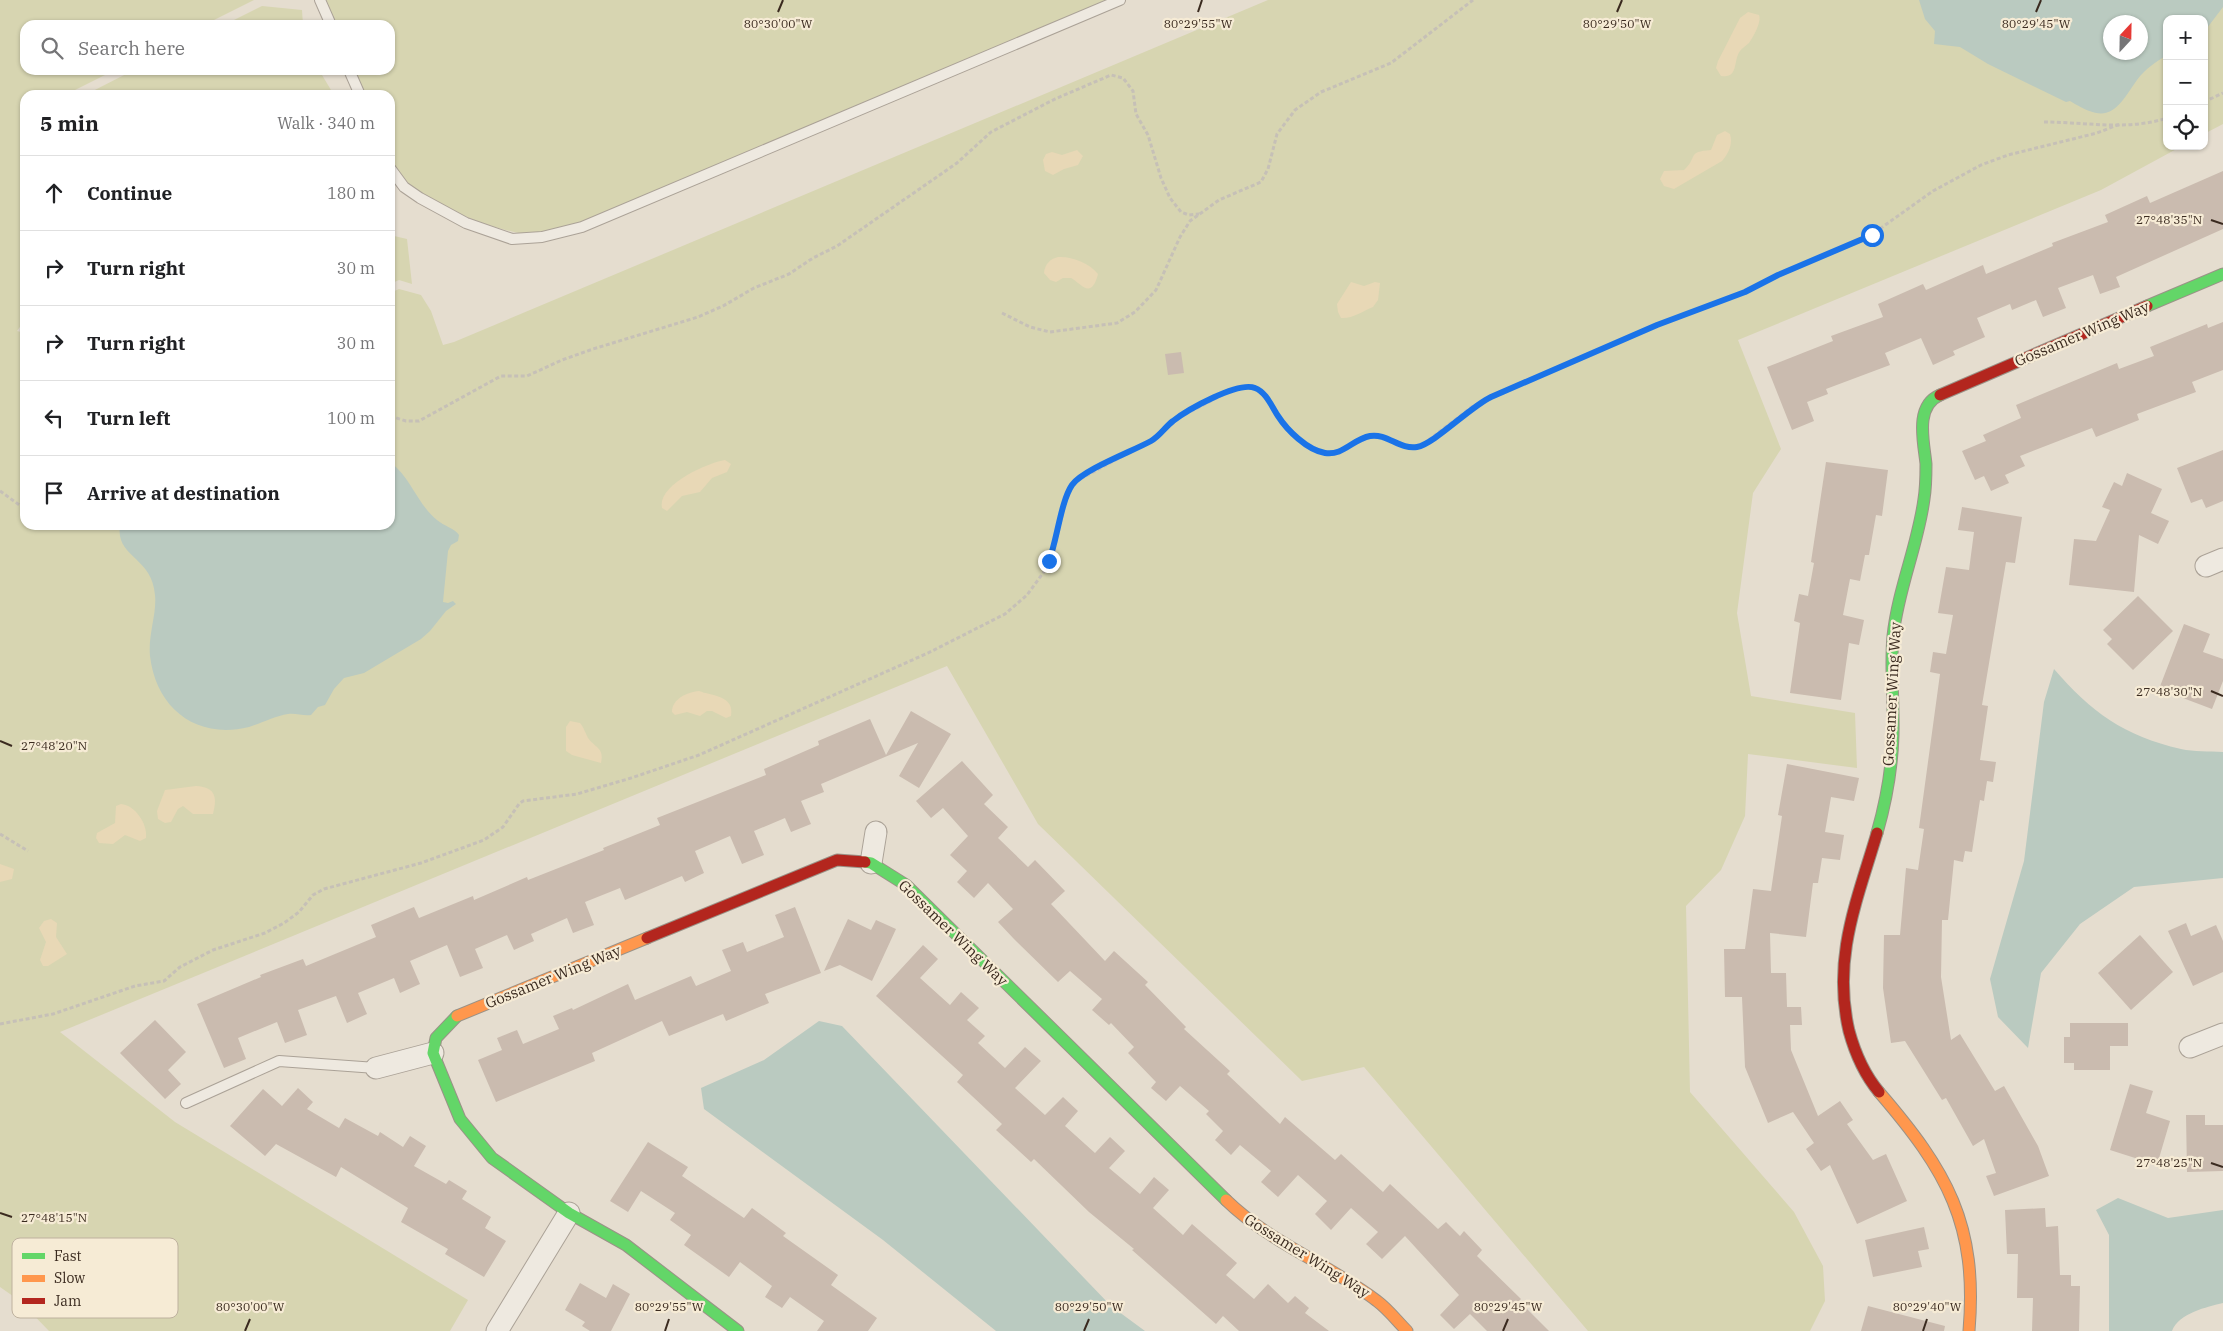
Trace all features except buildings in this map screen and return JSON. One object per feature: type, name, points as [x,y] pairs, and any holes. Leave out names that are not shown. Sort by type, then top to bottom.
[{"type":"street","name":"Gossamer Wing Way","points":[[1969,1331],[1972,1288],[1964,1230],[1947,1183],[1911,1128],[1871,1082],[1854,1049],[1844,1002],[1841,968],[1855,901],[1872,854],[1884,804],[1893,736],[1893,636],[1901,583],[1922,514],[1926,471],[1922,425],[1926,407],[1935,397],[2223,274]]},
{"type":"street","points":[[871,863],[876,832]]},
{"type":"street","name":"Gossamer Wing Way","points":[[433,1053],[436,1038],[454,1017],[837,860],[871,863],[906,884],[1239,1213],[1284,1244],[1378,1301],[1407,1331]]},
{"type":"street","points":[[2190,1047],[2223,1034]]},
{"type":"street","points":[[376,1068],[433,1053],[460,1119],[492,1158],[570,1213],[626,1246],[738,1331]]},
{"type":"street","points":[[497,1331],[570,1213]]},
{"type":"lane","points":[[320,0],[329,20]]},
{"type":"lane","points":[[395,175],[404,187],[466,223],[512,239],[542,237],[582,227],[1120,0]]},
{"type":"lane","points":[[351,75],[358,90]]},
{"type":"lane","points":[[186,1103],[279,1061],[376,1068]]},
{"type":"path","points":[[1002,313],[1030,327],[1050,332],[1099,326],[1122,320],[1143,306],[1156,290],[1180,237],[1190,221],[1219,200],[1261,182],[1268,169],[1277,134],[1286,120],[1304,102],[1321,92],[1391,63],[1474,0]]},
{"type":"path","points":[[395,418],[406,421],[419,421],[501,376],[527,376],[562,360],[667,328],[723,306],[754,288],[789,274],[812,258],[837,246],[956,162],[991,132],[1054,99],[1111,75],[1123,78],[1133,91],[1136,114],[1148,135],[1161,178],[1170,198],[1181,212],[1189,215],[1199,214]]},
{"type":"path","points":[[2208,100],[2223,93]]},
{"type":"path","points":[[2044,122],[2120,124],[2153,122],[2163,119]]},
{"type":"path","points":[[0,1024],[46,1016],[135,986],[164,982],[180,967],[213,950],[265,933],[284,924],[299,912],[313,895],[324,889],[421,863],[484,840],[503,827],[523,801],[577,794],[646,774],[698,755],[928,653],[1005,614],[1027,595],[1046,569],[1055,546],[1068,491],[1073,483],[1152,440],[1180,417],[1230,391],[1246,386],[1262,391],[1285,426],[1305,443],[1324,453],[1336,453],[1371,436],[1382,437],[1410,448],[1422,446],[1486,399],[1649,328],[1745,292],[1802,265],[1864,240],[1932,190],[1981,165],[2008,155],[2097,134],[2120,124]]},
{"type":"path","points":[[0,491],[20,505]]},
{"type":"path","points":[[0,834],[28,851]]},
{"type":"shaded area","points":[[0,0],[254,0],[214,20],[20,20],[20,75],[105,75],[75,90],[20,90],[20,327],[17,331],[20,332],[20,530],[395,530],[395,291],[399,289],[421,295],[431,311],[443,345],[454,342],[1268,0],[2223,0],[2223,124],[2208,132],[2208,15],[2163,15],[2163,150],[2175,150],[2101,190],[1738,340],[1781,449],[1753,493],[1737,613],[1751,696],[1855,713],[1857,768],[1748,754],[1745,816],[1721,870],[1686,906],[1690,1092],[1794,1212],[1823,1266],[1825,1301],[1810,1331],[1588,1331],[1364,1067],[1302,1081],[1038,824],[947,666],[60,1032],[175,1122],[468,1300],[450,1331],[49,1331],[36,1318],[178,1318],[178,1238],[12,1238],[12,1295],[0,1287]]},
{"type":"shaded area","points":[[325,0],[1110,0],[587,220],[557,231],[539,235],[523,234],[503,229],[455,212],[412,187],[398,174],[395,169],[395,90],[362,90],[355,75],[395,75],[395,20],[333,20]]},
{"type":"shaded area","points":[[1919,0],[2223,0],[2223,7],[2208,27],[2208,15],[2163,15],[2163,58],[2144,72],[2116,107],[2103,113],[2083,108],[2070,101],[2066,102],[1988,64],[1960,47],[1934,44],[1935,31],[1925,19]]},
{"type":"shaded area","points":[[262,6],[302,10],[303,20],[234,20]]},
{"type":"shaded area","points":[[124,75],[322,75],[331,90],[95,90]]},
{"type":"shaded area","points":[[395,236],[407,239],[412,284],[399,280],[395,282]]},
{"type":"shaded area","points":[[395,466],[430,514],[459,535],[458,541],[451,545],[448,551],[443,602],[453,601],[456,604],[446,611],[421,639],[364,673],[344,678],[334,689],[325,705],[318,707],[311,715],[288,714],[249,727],[230,730],[212,729],[196,724],[182,716],[170,705],[161,691],[154,675],[150,656],[150,640],[155,609],[155,595],[152,582],[148,572],[128,551],[120,536],[120,530],[395,530]]},
{"type":"shaded area","points":[[2054,669],[2095,710],[2142,737],[2181,749],[2223,752],[2223,878],[2134,887],[2080,924],[2041,973],[2028,1048],[1998,1017],[1990,979],[2024,861],[2044,702]]},
{"type":"shaded area","points":[[819,1021],[842,1026],[1111,1306],[1145,1331],[996,1331],[883,1240],[704,1109],[701,1088],[764,1060]]},
{"type":"shaded area","points":[[2118,1198],[2168,1218],[2223,1210],[2223,1303],[2187,1315],[2172,1331],[2109,1331],[2109,1235],[2096,1210]]},
{"type":"sand","points":[[1748,12],[1759,15],[1757,29],[1749,43],[1740,51],[1731,75],[1721,76],[1716,68],[1718,61],[1740,18]]},
{"type":"sand","points":[[1725,131],[1730,134],[1731,145],[1722,161],[1674,189],[1664,186],[1660,179],[1664,171],[1684,170],[1695,154],[1711,150],[1717,135]]},
{"type":"sand","points":[[1077,150],[1083,156],[1078,165],[1053,175],[1045,171],[1043,160],[1046,154],[1052,152],[1062,155]]},
{"type":"sand","points":[[1058,257],[1080,261],[1095,270],[1098,274],[1092,287],[1086,288],[1071,278],[1063,278],[1056,282],[1050,280],[1044,273],[1045,267],[1050,261]]},
{"type":"sand","points":[[1351,282],[1364,286],[1375,282],[1380,283],[1378,300],[1373,307],[1353,316],[1341,318],[1337,304]]},
{"type":"sand","points":[[725,460],[731,464],[727,472],[712,478],[700,492],[682,496],[667,511],[662,508],[663,499],[667,491],[675,483],[696,470]]},
{"type":"sand","points":[[699,691],[726,700],[731,709],[731,716],[726,718],[712,711],[707,711],[700,716],[687,712],[675,715],[672,712],[677,700],[690,693]]},
{"type":"sand","points":[[570,721],[580,723],[588,738],[602,754],[601,763],[572,755],[566,751],[566,727]]},
{"type":"sand","points":[[196,786],[212,791],[215,799],[213,814],[193,814],[183,806],[178,809],[171,822],[165,823],[158,819],[157,811],[165,790]]},
{"type":"sand","points":[[121,804],[131,808],[140,816],[145,827],[146,838],[140,841],[125,835],[113,844],[99,843],[96,838],[97,833],[115,823],[116,806]]},
{"type":"sand","points":[[0,864],[14,869],[12,879],[0,882]]},
{"type":"sand","points":[[51,919],[57,923],[56,937],[67,954],[48,966],[43,966],[40,960],[46,942],[39,928],[44,921]]},
{"type":"traffic: fast","points":[[2147,306],[2223,274]]},
{"type":"traffic: fast","points":[[1877,833],[1888,784],[1892,747],[1893,636],[1899,601],[1921,516],[1925,490],[1926,464],[1922,426],[1927,407],[1932,400],[1940,395]]},
{"type":"traffic: fast","points":[[865,862],[871,863],[906,885],[1226,1200]]},
{"type":"traffic: fast","points":[[457,1016],[436,1038],[433,1053],[460,1119],[492,1158],[569,1213],[626,1245],[738,1331]]},
{"type":"traffic: slow","points":[[457,1016],[647,938]]},
{"type":"traffic: slow","points":[[1879,1092],[1923,1148],[1940,1174],[1953,1201],[1962,1229],[1968,1260],[1971,1293],[1969,1331]]},
{"type":"traffic: slow","points":[[1226,1200],[1261,1229],[1359,1288],[1377,1301],[1407,1331]]},
{"type":"traffic: jam","points":[[1940,395],[2147,306]]},
{"type":"traffic: jam","points":[[1877,833],[1849,930],[1843,979],[1851,1039],[1864,1071],[1879,1092]]},
{"type":"traffic: jam","points":[[647,938],[837,860],[865,862]]},
{"type":"route","points":[[1049,561],[1055,546],[1068,491],[1078,478],[1152,440],[1172,422],[1230,391],[1252,386],[1262,391],[1285,426],[1312,448],[1324,453],[1336,453],[1363,438],[1371,436],[1382,437],[1410,448],[1422,446],[1481,401],[1567,366],[1657,325],[1745,292],[1778,275],[1872,235]]}]
